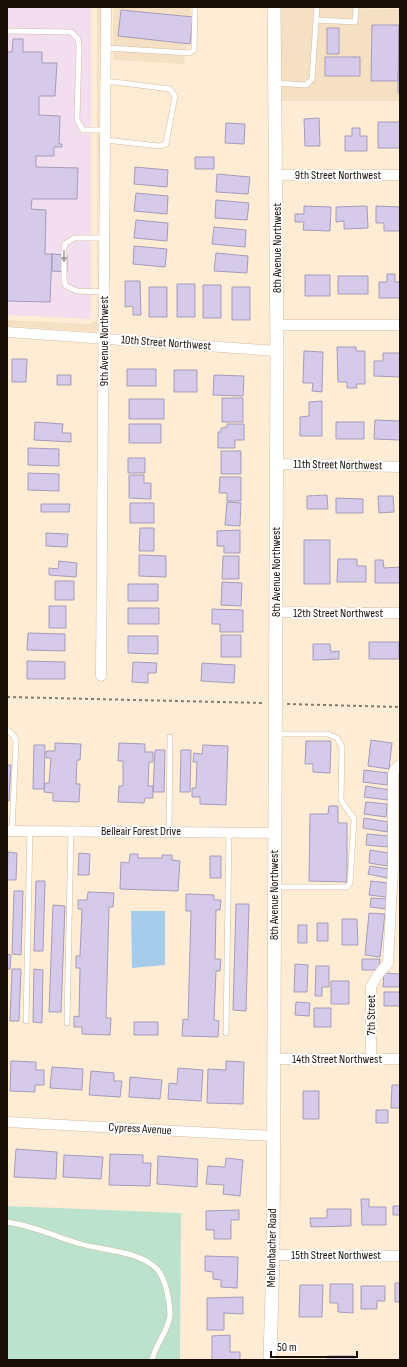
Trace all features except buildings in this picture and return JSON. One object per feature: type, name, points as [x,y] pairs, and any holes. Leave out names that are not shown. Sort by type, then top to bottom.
[{"type":"street","name":"9th Avenue Northwest","points":[[102,676],[106,7]]},
{"type":"street","name":"8th Avenue Northwest","points":[[272,1136],[277,351],[277,175],[274,7]]},
{"type":"street","name":"9th Street Northwest","points":[[277,175],[400,175]]},
{"type":"street","points":[[277,325],[400,325]]},
{"type":"street","name":"10th Street Northwest","points":[[7,332],[277,351]]},
{"type":"street","name":"11th Street Northwest","points":[[276,464],[400,467]]},
{"type":"street","name":"12th Street Northwest","points":[[276,612],[400,613]]},
{"type":"street","name":"7th Street","points":[[371,1058],[371,987],[376,976],[388,963],[393,867],[393,774],[395,769],[400,766]]},
{"type":"street","name":"Belleair Forest Drive","points":[[9,831],[274,832]]},
{"type":"street","name":"14th Street Northwest","points":[[273,1059],[400,1058]]},
{"type":"street","name":"Cypress Avenue","points":[[7,1122],[272,1136]]},
{"type":"street","name":"Mehlenbacher Road","points":[[270,1360],[273,1255],[272,1136]]},
{"type":"street","name":"15th Street Northwest","points":[[273,1255],[400,1256]]},
{"type":"lane","points":[[106,48],[190,54],[194,50],[195,7]]},
{"type":"lane","points":[[275,84],[306,84],[312,79],[316,7]]},
{"type":"lane","points":[[316,20],[355,22],[356,7]]},
{"type":"lane","points":[[7,31],[71,32],[75,34],[79,46],[77,120],[83,130],[159,146],[166,144],[175,96],[170,89],[106,81]]},
{"type":"lane","points":[[104,238],[74,238],[65,244],[64,249],[64,280],[66,286],[77,292],[104,292]]},
{"type":"lane","points":[[7,730],[14,736],[16,741],[9,831]]},
{"type":"lane","points":[[274,887],[347,887],[350,883],[354,837],[354,819],[341,800],[342,747],[337,738],[328,734],[275,734]]},
{"type":"lane","points":[[169,832],[170,737]]},
{"type":"lane","points":[[26,1021],[30,831]]},
{"type":"lane","points":[[66,1023],[71,831]]},
{"type":"lane","points":[[226,1033],[230,832]]},
{"type":"lane","points":[[7,1222],[51,1233],[74,1242],[127,1254],[149,1263],[158,1270],[163,1278],[170,1314],[169,1321],[156,1347],[152,1360]]},
{"type":"path","points":[[7,697],[400,706]]},
{"type":"shaded area","points":[[7,7],[91,7],[91,319],[7,315]]},
{"type":"shaded area","points":[[97,7],[100,7],[97,332],[7,326],[7,320],[90,324],[97,319]]},
{"type":"shaded area","points":[[113,7],[191,7],[184,64],[113,60]]},
{"type":"shaded area","points":[[280,7],[400,9],[400,101],[282,101]]},
{"type":"green space","points":[[7,1206],[181,1213],[180,1360],[7,1360]]},
{"type":"water","points":[[131,911],[165,911],[165,965],[132,968]]}]
